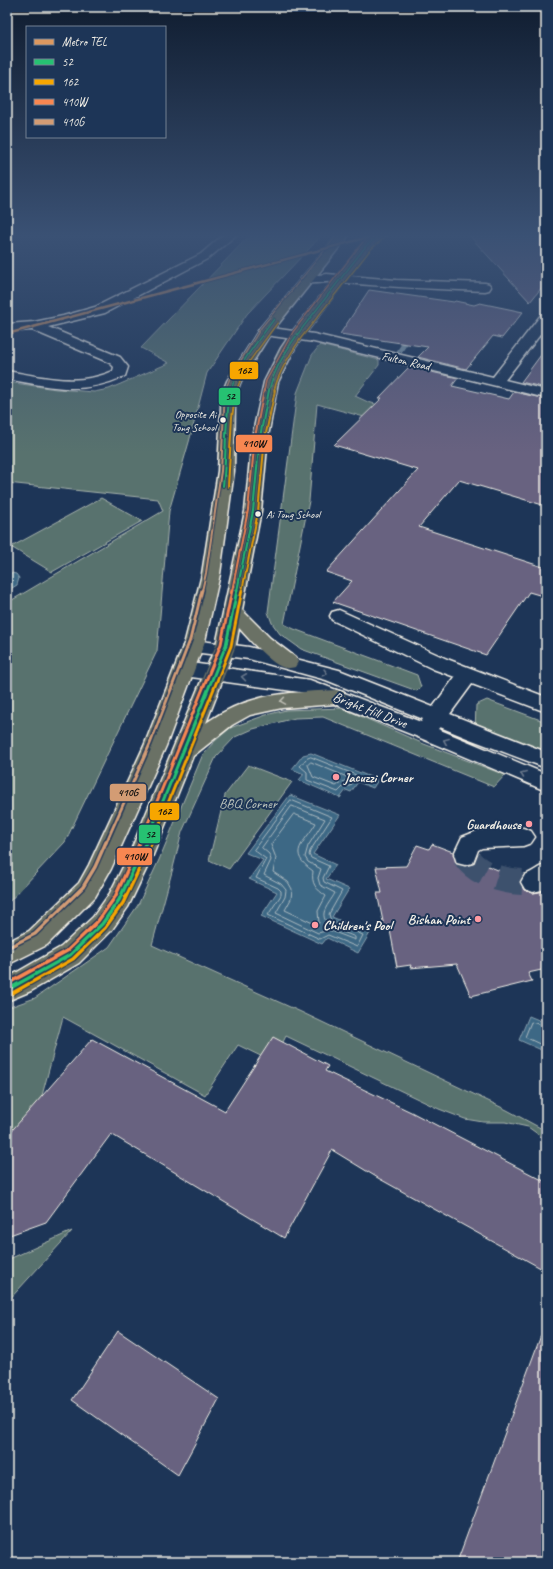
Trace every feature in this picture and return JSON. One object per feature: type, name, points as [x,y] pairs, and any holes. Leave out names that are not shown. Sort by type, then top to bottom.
[{"type":"main road","points":[[7,954],[38,938],[87,890],[99,869],[155,746],[193,646],[211,574],[226,471],[228,405],[230,391],[244,364],[265,331],[284,307]]},
{"type":"main road","points":[[7,990],[70,955],[102,924],[119,900],[184,752],[224,649],[253,511],[260,437],[271,382],[288,348],[319,307]]},
{"type":"main road","points":[[233,611],[263,642],[288,662]]},
{"type":"main road","points":[[184,752],[232,715],[258,705],[290,700],[336,697]]},
{"type":"street","points":[[7,328],[34,326],[64,320],[106,307]]},
{"type":"street","points":[[496,382],[546,318]]},
{"type":"street","points":[[7,375],[79,385],[98,383],[120,373],[121,367],[115,360],[34,326]]},
{"type":"street","name":"Fulton Road","points":[[265,331],[297,335],[546,394]]},
{"type":"street","points":[[339,616],[440,664],[546,705]]},
{"type":"street","name":"Bright Hill Drive","points":[[193,646],[249,653],[288,662],[332,675],[546,783]]},
{"type":"street","name":"Bright Hill Drive","points":[[184,668],[310,687],[336,697],[431,725],[474,733],[546,760]]},
{"type":"street","points":[[431,725],[468,675]]},
{"type":"street","points":[[465,856],[466,849],[471,842],[481,839],[523,837]]},
{"type":"green space","points":[[180,307],[253,307],[247,314],[207,373],[169,511],[157,651],[65,842],[7,904],[7,603],[163,511],[158,499],[7,483],[7,382],[56,389],[94,392],[109,389],[169,363],[141,348]]},
{"type":"green space","points":[[320,345],[379,360],[379,365],[355,396],[368,402],[512,442],[546,467],[317,404],[309,501],[284,624],[417,675],[421,687],[417,691],[301,649],[280,634],[272,623],[268,612],[297,393],[312,355]]},
{"type":"green space","points":[[101,498],[142,521],[52,572],[11,547]]},
{"type":"green space","points":[[487,700],[546,722],[546,758],[475,731],[476,705]]},
{"type":"green space","points":[[342,708],[424,744],[505,775],[494,787],[323,717],[295,718],[253,729],[235,737],[216,757],[182,832],[152,945],[301,1012],[507,1110],[546,1131],[546,1140],[528,1127],[505,1122],[483,1122],[465,1119],[439,1109],[286,1036],[273,1062],[238,1045],[205,1095],[63,1017],[17,1189],[7,1188],[7,1008],[35,998],[109,947],[138,905],[159,860],[203,754],[215,741],[230,728],[266,715],[286,710]]},
{"type":"green space","name":"BBQ Corner","points":[[248,765],[292,782],[229,869],[209,860],[225,795]]},
{"type":"green space","points":[[72,1231],[7,1302],[7,1260]]},
{"type":"water","points":[[7,572],[16,574],[19,578],[17,585],[7,591]]},
{"type":"water","name":"Jacuzzi Corner","points":[[311,753],[378,780],[373,788],[358,782],[351,792],[346,790],[340,798],[299,780],[304,774],[292,769],[303,755]]},
{"type":"water","points":[[290,795],[340,815],[313,854],[336,865],[326,879],[349,889],[332,917],[370,933],[358,953],[327,938],[322,944],[261,916],[277,892],[249,879],[263,860],[246,853]]},
{"type":"water","points":[[529,1016],[546,1023],[546,1052],[519,1040]]},
{"type":"building","points":[[358,307],[500,307],[523,312],[502,338],[493,336],[466,369],[418,357],[428,347],[340,334]]},
{"type":"building","points":[[546,348],[546,388],[521,382]]},
{"type":"building","points":[[409,367],[458,378],[452,386],[509,399],[514,392],[546,399],[546,506],[459,480],[419,527],[546,568],[546,597],[529,592],[486,655],[333,602],[352,581],[326,572],[418,470],[334,445],[382,398],[379,398]]},
{"type":"building","name":"Bishan Point","points":[[432,844],[453,852],[457,864],[465,866],[473,864],[475,861],[521,879],[520,883],[524,890],[533,893],[546,891],[546,969],[528,973],[532,981],[471,996],[457,964],[410,968],[411,965],[397,967],[389,925],[384,926],[377,893],[382,893],[376,867],[406,866],[417,845],[429,849]]},
{"type":"building","points":[[273,1037],[328,1066],[325,1071],[411,1112],[546,1182],[546,1271],[378,1178],[332,1150],[284,1238],[111,1134],[46,1222],[7,1236],[7,1136],[92,1039],[225,1111]]},
{"type":"building","points":[[543,1330],[546,1330],[546,1562],[457,1562]]},
{"type":"building","points":[[118,1331],[219,1399],[178,1475],[72,1400]]},
{"type":"waterway","points":[[399,352],[411,334]]},
{"type":"tunnel","points":[[465,856],[471,863],[486,874],[505,880],[533,882]]},
{"type":"metro line","name":"TEL","points":[[7,334],[107,307]]},
{"type":"transit line","name":"410G","points":[[7,948],[35,934],[83,887],[95,867],[150,744],[190,640],[206,573],[221,471],[223,405],[225,389],[230,378],[261,328],[278,307]]},
{"type":"transit line","name":"410W","points":[[7,984],[67,951],[98,921],[115,897],[136,853],[221,644],[248,510],[255,437],[266,381],[284,346],[312,307]]},
{"type":"transit line","name":"52","points":[[7,990],[70,955],[102,924],[119,900],[141,855],[226,645],[253,511],[260,437],[271,382],[288,348],[319,307]]},
{"type":"transit line","name":"162","points":[[9,995],[73,959],[105,928],[123,903],[146,857],[231,646],[258,512],[265,438],[276,384],[292,351],[325,307]]},
{"type":"transit line","name":"52","points":[[223,486],[226,461],[228,404],[232,384],[248,354],[274,319]]},
{"type":"transit line","name":"162","points":[[228,487],[233,406],[241,375],[252,357],[278,322]]},
{"type":"place","name":"Opposite Ai Tong School","points":[[223,420]]},
{"type":"place","name":"Ai Tong School","points":[[258,514]]},
{"type":"place","name":"Jacuzzi Corner","points":[[336,777]]},
{"type":"place","name":"Guardhouse","points":[[529,824]]},
{"type":"place","name":"Bishan Point","points":[[478,919]]},
{"type":"place","name":"Children's Pool","points":[[315,925]]}]
